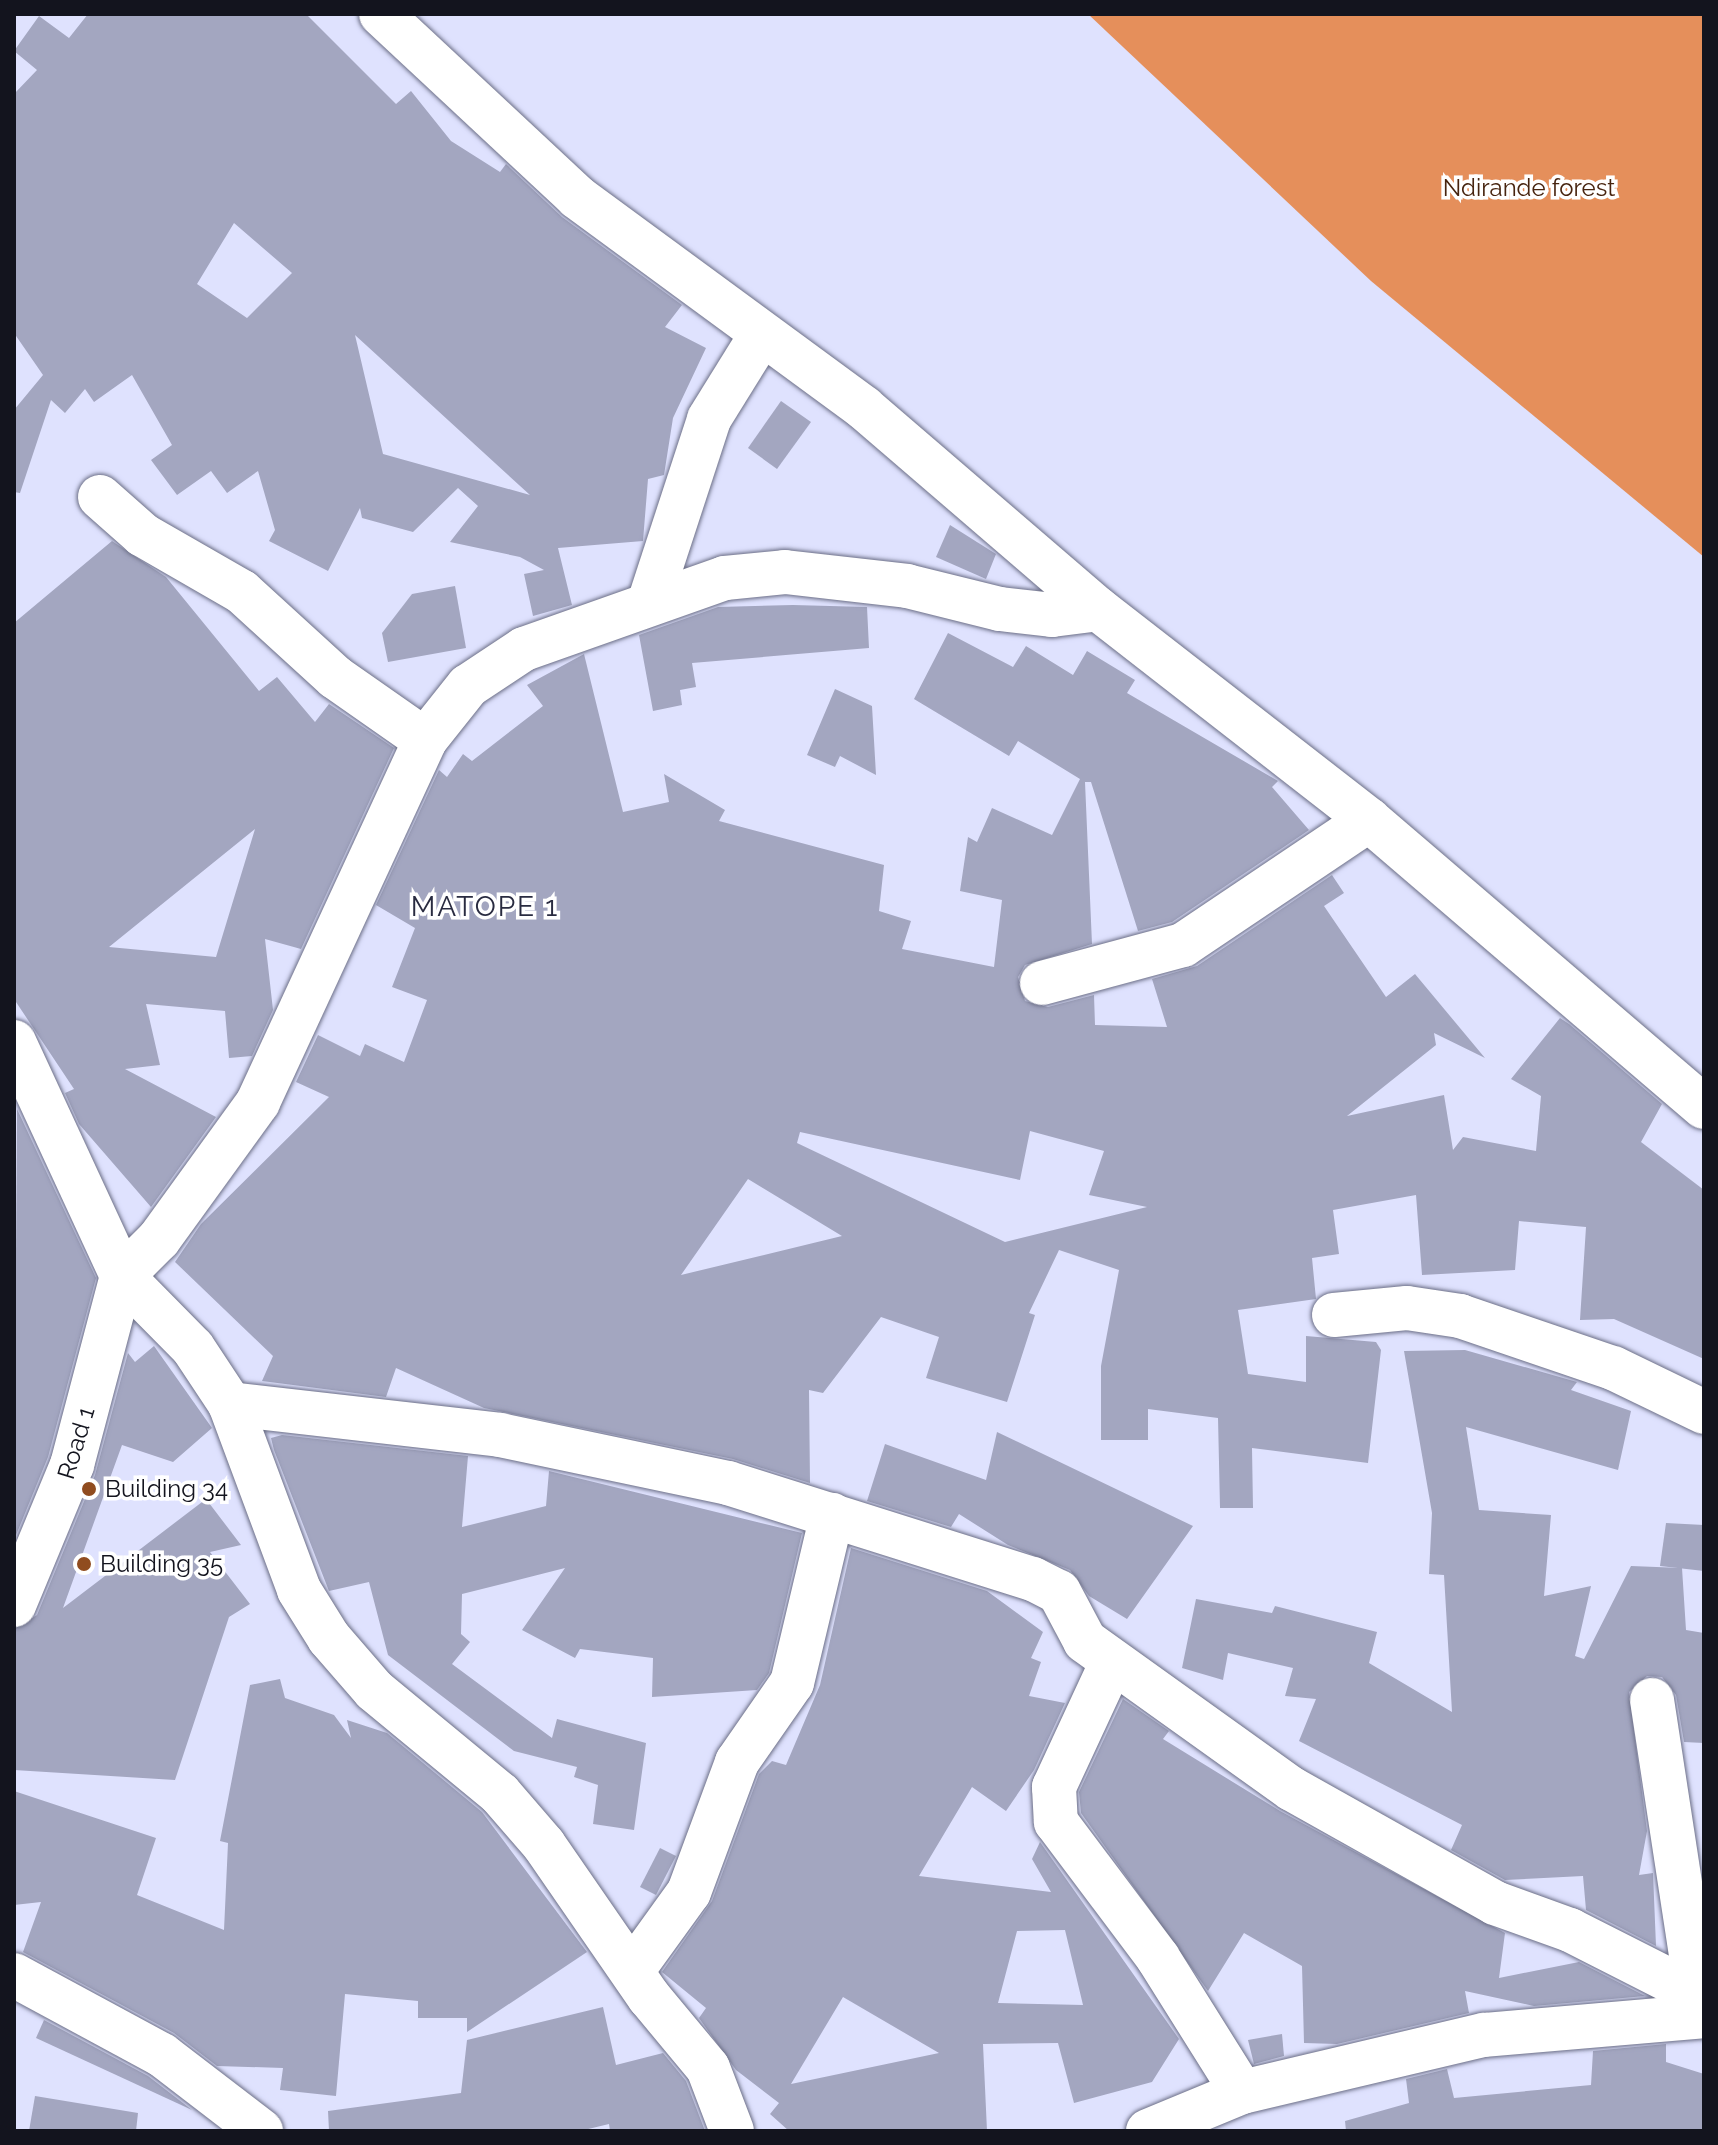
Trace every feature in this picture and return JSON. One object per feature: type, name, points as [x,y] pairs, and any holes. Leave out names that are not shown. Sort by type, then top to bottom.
[{"type":"street","points":[[381,14],[577,197],[864,408],[1098,609],[1369,820],[1704,1107]]},
{"type":"street","points":[[650,600],[709,419],[761,335]]},
{"type":"street","points":[[100,497],[143,535],[242,592],[335,677],[425,740]]},
{"type":"street","points":[[122,1276],[159,1239],[258,1102],[425,740],[493,666],[650,600],[725,578],[785,572],[907,586],[1000,609],[1052,615],[1098,609]]},
{"type":"street","points":[[1042,983],[1183,945],[1369,820]]},
{"type":"street","points":[[14,1042],[122,1276],[193,1348],[230,1404],[299,1590],[329,1638],[374,1690],[500,1794],[544,1845],[632,1971],[708,2068],[732,2131]]},
{"type":"street","name":"Road 1","points":[[14,1605],[72,1465],[122,1276]]},
{"type":"street","points":[[1334,1315],[1407,1308],[1460,1316],[1613,1368],[1704,1412]]},
{"type":"street","points":[[230,1404],[500,1435],[728,1483],[1059,1592],[1085,1641],[1358,1829],[1495,1903],[1570,1930],[1702,2002]]},
{"type":"street","points":[[632,1971],[689,1892],[737,1762],[792,1683],[832,1515]]},
{"type":"street","points":[[1112,1662],[1054,1787],[1056,1822],[1158,1958],[1242,2092]]},
{"type":"street","points":[[1652,1700],[1702,2002]]},
{"type":"street","points":[[14,1975],[162,2055],[261,2131]]},
{"type":"street","points":[[1148,2131],[1242,2092],[1484,2035],[1702,2002]]},
{"type":"green space","name":"Ndirande forest","points":[[1088,14],[1704,14],[1704,557],[1371,281]]},
{"type":"building","points":[[88,14],[306,14],[396,104],[411,91],[451,141],[500,172],[506,164],[562,217],[682,305],[665,327],[706,348],[673,418],[664,475],[648,479],[643,541],[558,548],[572,605],[533,616],[524,574],[544,570],[520,557],[450,542],[478,506],[458,488],[413,532],[362,518],[360,508],[328,571],[269,541],[275,530],[258,471],[227,493],[211,471],[177,495],[151,460],[172,445],[132,375],[94,402],[85,389],[65,413],[51,400],[20,493],[14,492],[14,410],[43,375],[14,333],[14,94],[37,70],[14,51],[39,16],[69,38]],"holes":[[[234,223],[292,273],[247,318],[197,284]],[[355,335],[530,495],[383,454]]]},
{"type":"building","points":[[781,401],[811,422],[777,469],[748,448]]},
{"type":"building","points":[[950,525],[996,554],[986,579],[936,557]]},
{"type":"building","points":[[112,541],[166,577],[259,691],[277,677],[315,722],[329,704],[394,748],[301,949],[265,939],[273,1010],[252,1056],[229,1058],[225,1011],[146,1004],[160,1065],[125,1069],[216,1117],[151,1207],[79,1124],[65,1093],[74,1089],[14,999],[14,623]],"holes":[[[255,829],[216,957],[109,947]]]},
{"type":"building","points":[[455,586],[466,648],[388,662],[382,633],[412,594]]},
{"type":"building","points":[[718,607],[867,607],[869,648],[692,663],[696,687],[680,690],[682,705],[653,711],[639,635]]},
{"type":"building","points":[[948,633],[1013,667],[1026,646],[1073,675],[1087,651],[1135,680],[1127,693],[1278,781],[1272,787],[1309,830],[1172,922],[1138,931],[1091,782],[1085,782],[1092,944],[1025,965],[1018,977],[1025,1001],[1048,1007],[1094,995],[1095,1025],[1167,1027],[1152,979],[1197,966],[1332,875],[1344,893],[1324,906],[1386,997],[1415,974],[1485,1058],[1434,1033],[1436,1045],[1347,1116],[1444,1095],[1453,1150],[1463,1137],[1536,1151],[1541,1096],[1511,1079],[1560,1018],[1569,1024],[1662,1104],[1641,1142],[1704,1190],[1704,1359],[1614,1319],[1580,1320],[1586,1227],[1519,1221],[1515,1270],[1422,1275],[1416,1195],[1333,1210],[1339,1254],[1312,1258],[1316,1299],[1238,1310],[1248,1374],[1306,1382],[1306,1336],[1376,1342],[1381,1350],[1368,1463],[1252,1448],[1253,1508],[1220,1508],[1218,1418],[1148,1409],[1148,1440],[1101,1440],[1101,1366],[1119,1270],[1059,1250],[1029,1313],[1035,1315],[1007,1402],[926,1378],[939,1337],[881,1317],[823,1393],[809,1390],[810,1483],[733,1459],[484,1408],[396,1368],[386,1397],[262,1381],[273,1356],[175,1262],[201,1224],[329,1097],[296,1082],[318,1035],[360,1056],[365,1044],[404,1062],[427,1000],[392,987],[415,928],[376,905],[439,770],[447,777],[463,754],[472,761],[543,706],[527,685],[584,654],[623,812],[669,802],[664,774],[725,810],[719,821],[884,865],[879,911],[911,921],[902,949],[994,967],[1002,900],[960,891],[968,837],[977,842],[992,808],[1052,835],[1080,779],[1018,741],[1009,756],[914,699]],"holes":[[[1030,1131],[1104,1151],[1089,1195],[1147,1207],[1005,1242],[797,1143],[800,1132],[1020,1180]],[[748,1179],[842,1236],[681,1275]]]},
{"type":"building","points":[[835,689],[872,706],[876,775],[840,756],[835,767],[807,755]]},
{"type":"building","points":[[17,1109],[96,1278],[48,1457],[14,1540]]},
{"type":"building","points":[[154,1346],[212,1428],[173,1462],[122,1445],[63,1608],[206,1499],[241,1545],[210,1552],[250,1604],[229,1617],[175,1780],[14,1770],[14,1629],[37,1615],[95,1475],[128,1353],[135,1362]]},
{"type":"building","points":[[1465,1350],[1577,1382],[1571,1390],[1631,1411],[1618,1470],[1466,1427],[1479,1510],[1551,1515],[1544,1596],[1591,1586],[1575,1656],[1584,1659],[1631,1566],[1682,1568],[1686,1630],[1704,1633],[1704,1743],[1684,1742],[1676,1695],[1662,1677],[1647,1676],[1629,1692],[1647,1831],[1639,1875],[1653,1873],[1656,1946],[1586,1910],[1583,1876],[1505,1880],[1451,1850],[1462,1825],[1299,1741],[1316,1699],[1285,1696],[1293,1668],[1228,1653],[1223,1680],[1182,1668],[1196,1599],[1272,1613],[1275,1606],[1377,1632],[1369,1663],[1452,1712],[1444,1575],[1429,1574],[1432,1513],[1404,1351]]},
{"type":"building","points":[[997,1432],[1193,1526],[1127,1619],[1089,1596],[1070,1570],[1008,1545],[959,1514],[951,1527],[867,1501],[885,1444],[986,1480]]},
{"type":"building","points":[[282,1435],[468,1456],[462,1527],[546,1506],[549,1471],[802,1533],[769,1673],[757,1690],[652,1697],[653,1658],[580,1649],[575,1658],[522,1630],[565,1568],[462,1594],[461,1634],[470,1642],[452,1664],[552,1738],[557,1719],[646,1743],[634,1830],[593,1824],[598,1785],[574,1777],[577,1767],[514,1751],[388,1655],[369,1582],[329,1591],[274,1450],[271,1438]]},
{"type":"building","points":[[1666,1523],[1704,1525],[1704,1571],[1660,1566]]},
{"type":"building","points":[[851,1548],[987,1591],[1043,1632],[1031,1658],[1041,1662],[1029,1696],[1065,1703],[1034,1770],[1006,1811],[972,1787],[919,1876],[1051,1892],[1032,1859],[1040,1842],[1179,2039],[1152,2082],[1074,2103],[1058,2043],[983,2044],[987,2131],[789,2131],[770,2114],[779,2103],[736,2070],[699,2018],[706,2008],[662,1972],[712,1901],[759,1774],[772,1761],[786,1765],[820,1685]],"holes":[[[1065,1930],[1083,2005],[998,2003],[1017,1931]],[[843,1997],[939,2053],[791,2084]]]},
{"type":"building","points":[[280,1679],[285,1698],[334,1715],[351,1738],[347,1720],[387,1733],[482,1812],[587,1952],[467,2032],[467,2018],[418,2018],[418,2001],[345,1994],[336,2096],[280,2090],[283,2068],[217,2066],[174,2033],[23,1952],[41,1902],[14,1905],[14,1791],[156,1838],[137,1895],[224,1930],[228,1843],[220,1841],[250,1685]]},
{"type":"building","points":[[1123,1699],[1169,1731],[1163,1739],[1280,1811],[1505,1933],[1499,1978],[1579,1962],[1645,1996],[1534,2006],[1465,1991],[1469,2013],[1337,2044],[1304,2043],[1302,1966],[1244,1933],[1208,1991],[1081,1813],[1079,1792]]},
{"type":"building","points":[[660,1848],[676,1856],[656,1895],[640,1887]]},
{"type":"building","points":[[603,2007],[616,2065],[663,2053],[686,2081],[705,2131],[610,2131],[609,2124],[580,2131],[329,2131],[328,2111],[461,2093],[467,2040]]},
{"type":"building","points":[[44,2020],[148,2076],[192,2110],[36,2038]]},
{"type":"building","points":[[1282,2034],[1284,2056],[1254,2064],[1248,2040]]},
{"type":"building","points":[[1666,2044],[1666,2062],[1704,2074],[1704,2131],[1346,2131],[1345,2121],[1409,2103],[1406,2079],[1447,2069],[1454,2098],[1591,2085],[1593,2051]]},
{"type":"building","points":[[35,2096],[138,2113],[136,2131],[29,2131]]},
{"type":"place","name":"Building 34","points":[[89,1489]]},
{"type":"place","name":"Building 35","points":[[84,1564]]},
{"type":"district","name":"MATOPE 1","points":[[485,907]]}]
